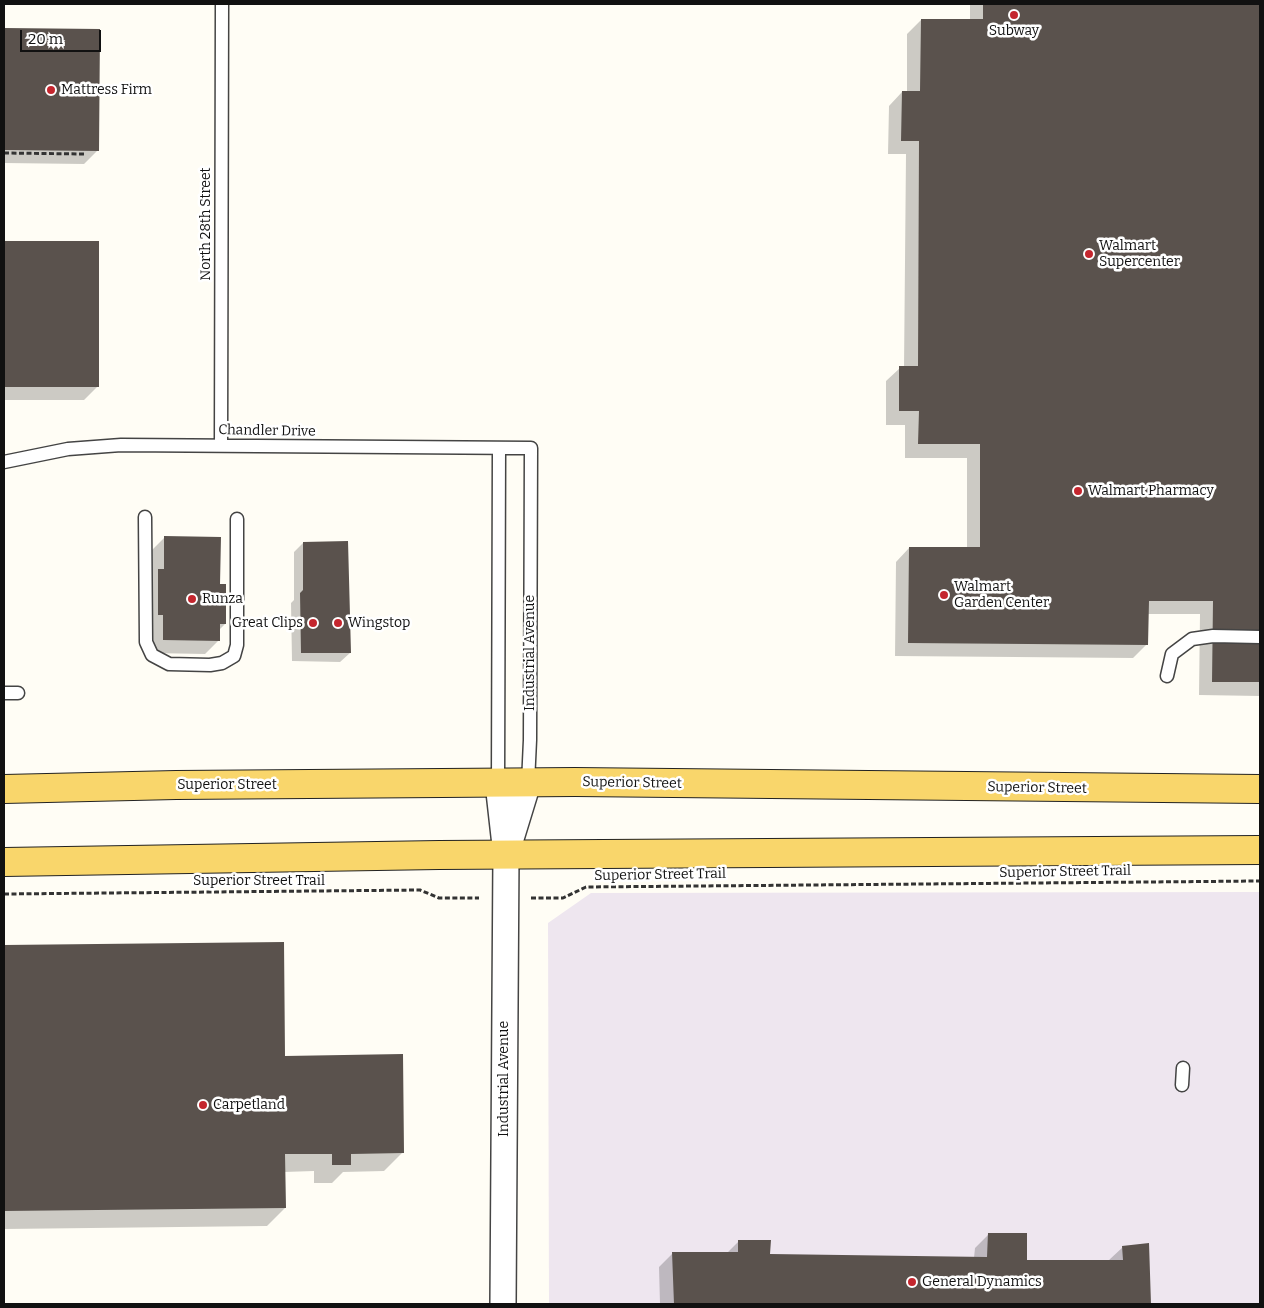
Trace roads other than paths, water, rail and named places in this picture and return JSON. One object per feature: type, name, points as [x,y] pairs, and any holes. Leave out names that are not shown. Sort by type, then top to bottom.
[{"type":"main road","name":"Superior Street","points":[[4,789],[176,785],[498,783],[1260,788]]},
{"type":"main road","points":[[4,862],[506,854],[1260,850]]},
{"type":"street","name":"Industrial Avenue","points":[[498,783],[506,854],[504,898],[503,1304]]},
{"type":"street","name":"Industrial Avenue","points":[[506,854],[528,783]]},
{"type":"lane","name":"North 28th Street","points":[[221,445],[222,4]]},
{"type":"lane","name":"Chandler Drive","points":[[4,462],[68,448],[121,445],[531,448]]},
{"type":"lane","name":"Industrial Avenue","points":[[498,783],[499,448]]},
{"type":"lane","name":"Industrial Avenue","points":[[528,783],[530,740],[531,448]]},
{"type":"lane","points":[[145,517],[146,642],[152,655],[169,664],[210,665],[222,663],[234,656],[237,645],[237,519]]},
{"type":"lane","points":[[1167,676],[1172,654],[1192,639],[1213,636],[1260,637]]},
{"type":"lane","points":[[4,692],[18,692]]},
{"type":"lane","points":[[1182,1085],[1183,1068]]},
{"type":"place","name":"Subway","points":[[1014,15]]},
{"type":"place","name":"Mattress Firm","points":[[51,90]]},
{"type":"place","name":"Walmart Supercenter","points":[[1089,254]]},
{"type":"place","name":"Walmart Pharmacy","points":[[1078,491]]},
{"type":"place","name":"Walmart Garden Center","points":[[944,595]]},
{"type":"place","name":"Runza","points":[[192,599]]},
{"type":"place","name":"Great Clips","points":[[313,623]]},
{"type":"place","name":"Wingstop","points":[[338,623]]},
{"type":"place","name":"Carpetland","points":[[203,1105]]},
{"type":"place","name":"General Dynamics","points":[[912,1282]]}]
